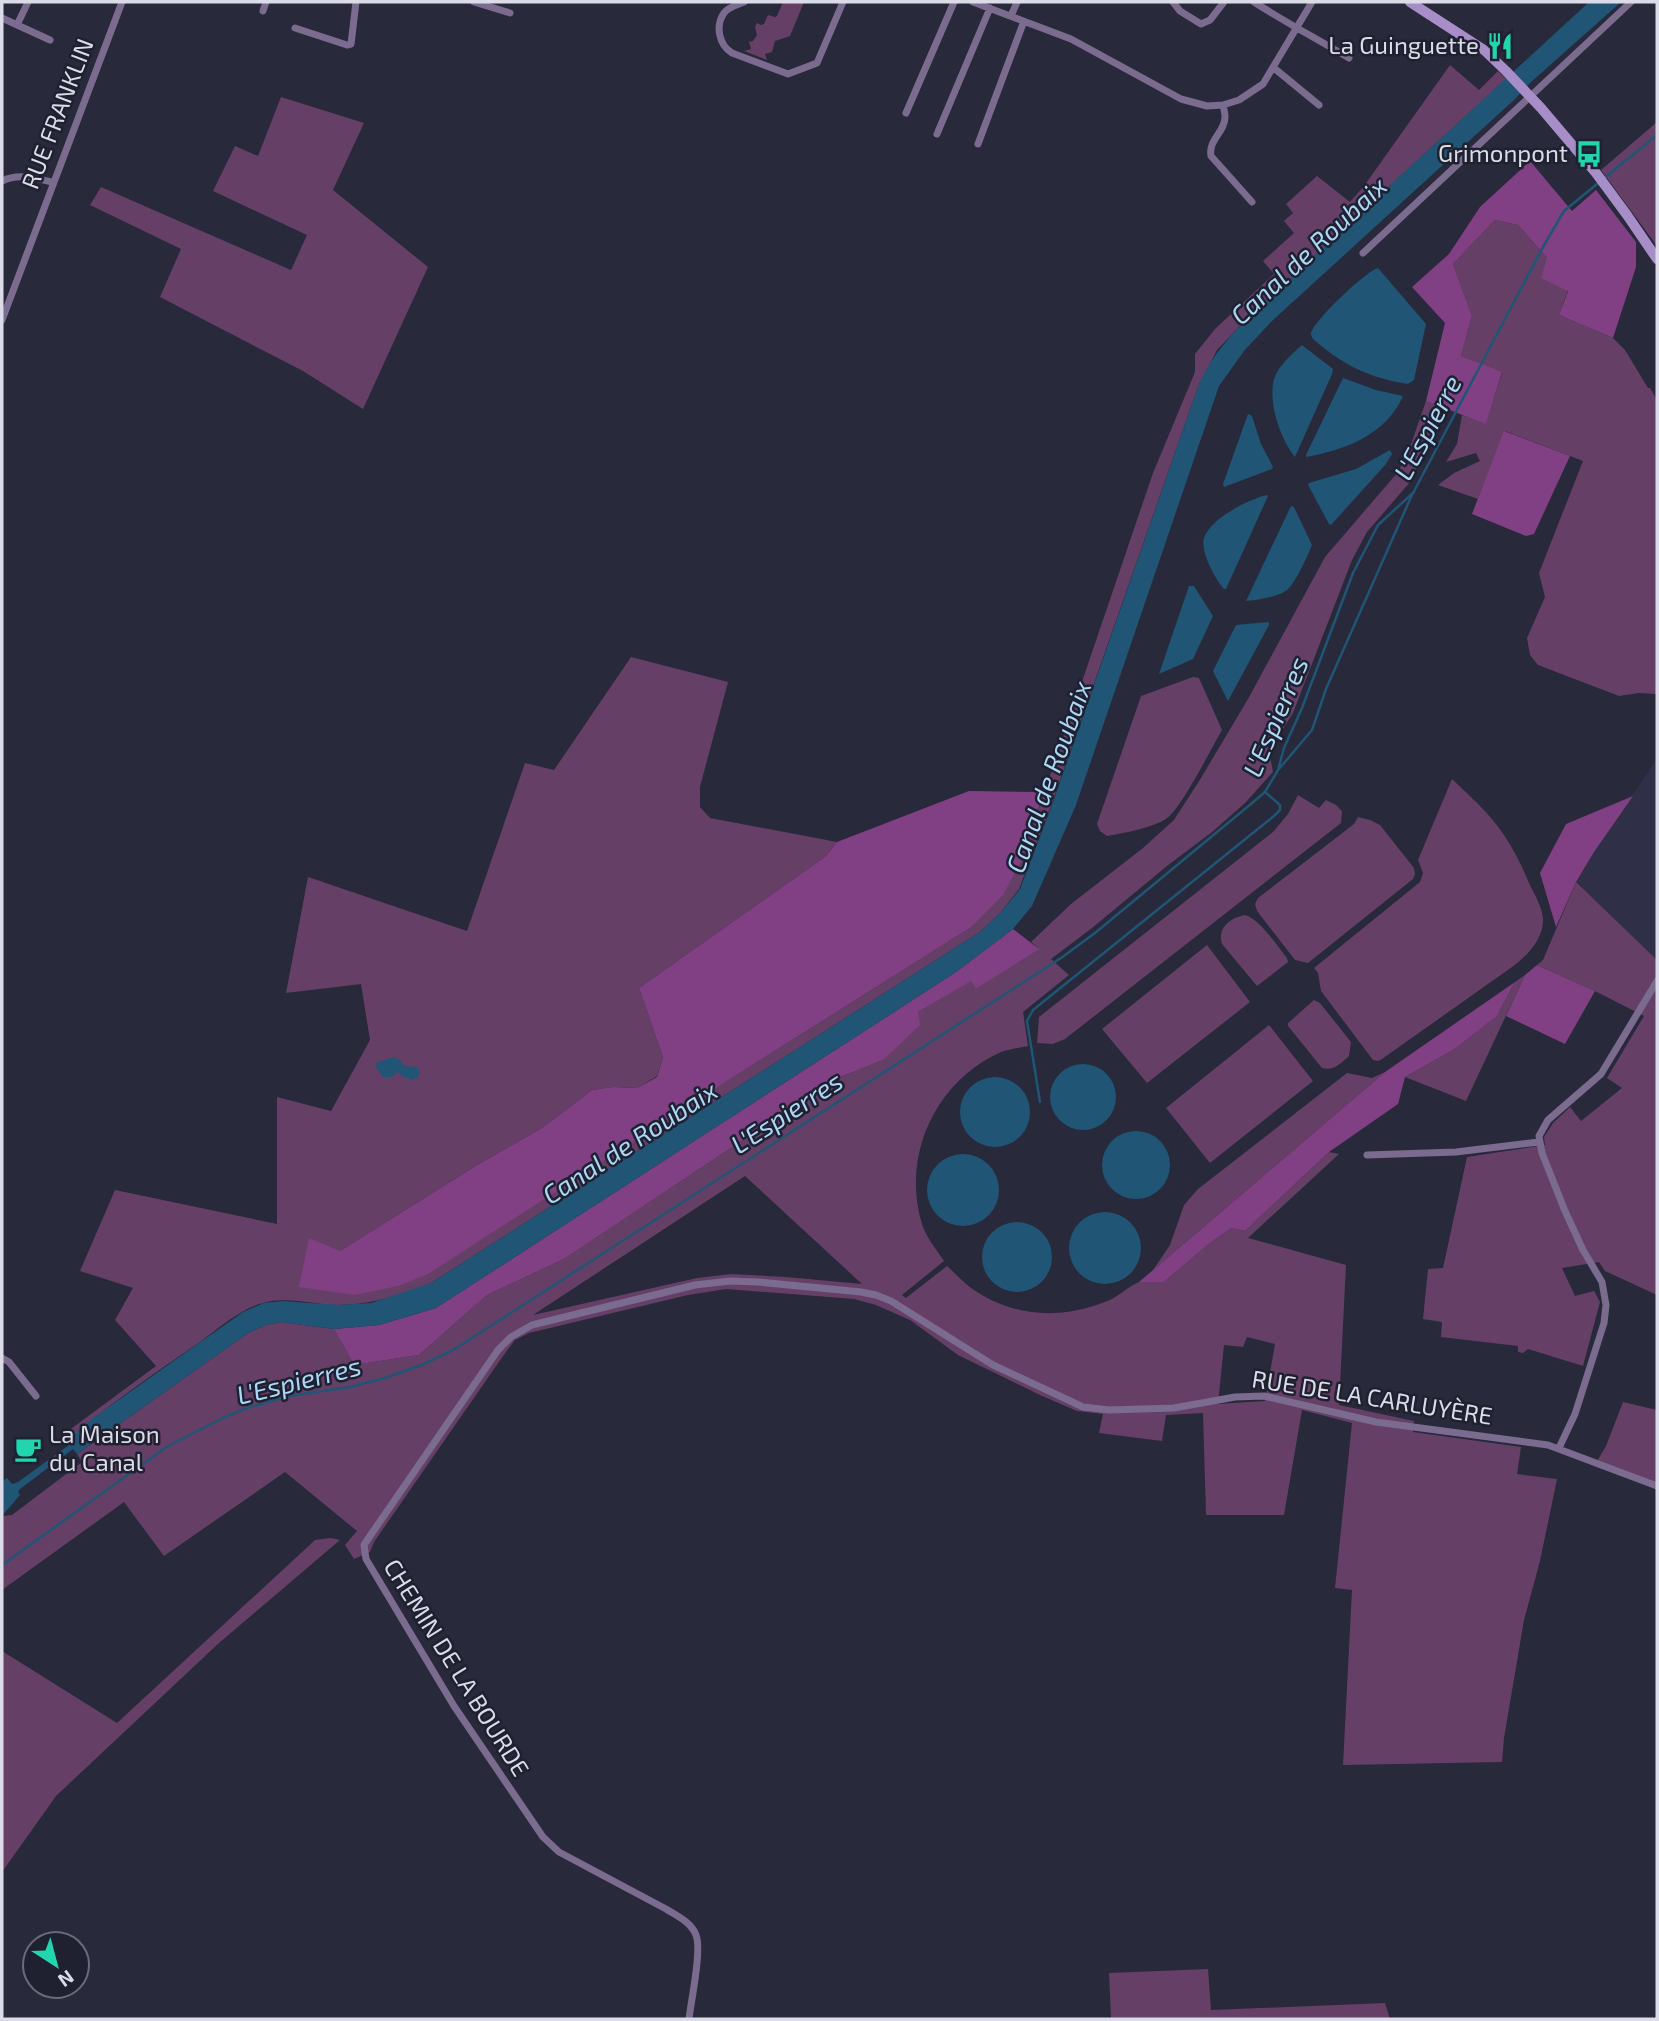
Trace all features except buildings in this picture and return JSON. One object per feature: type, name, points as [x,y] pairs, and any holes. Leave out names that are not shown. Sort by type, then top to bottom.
[{"type":"street","points":[[17,25],[27,2]]},
{"type":"street","name":"RUE FRANKLIN","points":[[2,320],[122,2]]},
{"type":"street","points":[[263,11],[267,2]]},
{"type":"street","points":[[295,28],[346,45],[351,44],[356,2]]},
{"type":"street","points":[[474,2],[510,13]]},
{"type":"street","points":[[744,2],[728,8],[723,13],[719,28],[723,46],[732,53],[788,74],[817,63],[843,2]]},
{"type":"street","points":[[906,113],[954,2]]},
{"type":"street","points":[[973,2],[1071,39],[1189,103],[1207,106],[1239,100],[1256,90],[1274,68],[1312,2]]},
{"type":"street","points":[[1012,16],[1017,2]]},
{"type":"street","points":[[1173,2],[1180,11],[1201,23],[1210,20],[1224,2]]},
{"type":"street","points":[[1254,2],[1349,58]]},
{"type":"street","points":[[1410,2],[1484,50],[1506,71],[1596,173],[1657,259]]},
{"type":"street","points":[[1363,253],[1631,2]]},
{"type":"street","points":[[937,134],[990,8]]},
{"type":"street","points":[[2,18],[50,40]]},
{"type":"street","points":[[978,144],[1024,21]]},
{"type":"street","points":[[1274,68],[1319,105]]},
{"type":"street","points":[[1223,105],[1225,122],[1209,151],[1252,202]]},
{"type":"street","points":[[2,181],[21,177],[52,182]]},
{"type":"street","points":[[1559,1448],[1575,1414],[1604,1323],[1606,1296],[1602,1282],[1569,1222],[1539,1142],[1541,1131],[1548,1120],[1601,1074],[1657,981]]},
{"type":"street","points":[[1367,1155],[1456,1152],[1539,1142]]},
{"type":"street","name":"CHEMIN DE LA BOURDE","points":[[688,2019],[698,1951],[695,1933],[683,1920],[666,1909],[559,1852],[548,1842],[439,1682],[366,1559],[364,1545],[498,1350],[511,1336],[532,1325],[555,1318],[715,1282],[758,1282],[876,1295],[896,1304],[993,1366],[1077,1404],[1108,1410]]},
{"type":"street","points":[[2,1357],[36,1396]]},
{"type":"street","name":"RUE DE LA CARLUYÈRE","points":[[1108,1410],[1182,1408],[1235,1397],[1264,1396],[1376,1422],[1559,1448],[1657,1486]]},
{"type":"shaded area","points":[[783,2],[804,2],[790,36],[775,41],[772,52],[765,54],[767,60],[744,51],[751,49],[749,42],[757,35],[757,23],[764,24],[768,15],[777,16]]},
{"type":"shaded area","points":[[1589,2],[1621,2],[1272,321],[1244,351],[1219,386],[1076,805],[1032,906],[1013,929],[956,972],[436,1308],[379,1325],[334,1329],[281,1322],[248,1333],[77,1454],[73,1449],[20,1489],[20,1495],[2,1516],[2,1482],[7,1478],[12,1484],[18,1482],[69,1445],[67,1441],[93,1418],[243,1312],[264,1303],[283,1301],[338,1305],[371,1303],[431,1283],[980,932],[1001,912],[1020,889],[1052,805],[1198,387],[1209,365],[1257,308]]},
{"type":"shaded area","points":[[1450,65],[1479,90],[1498,71],[1506,79],[1257,308],[1217,350],[1198,387],[1051,806],[1019,889],[1001,912],[980,932],[431,1283],[362,1303],[338,1305],[281,1300],[254,1306],[132,1389],[67,1441],[64,1434],[156,1366],[115,1320],[133,1288],[80,1271],[115,1190],[277,1224],[277,1097],[331,1111],[370,1040],[361,984],[286,993],[308,877],[467,931],[525,763],[554,770],[631,657],[728,682],[700,787],[700,807],[710,818],[837,842],[826,856],[639,988],[663,1057],[657,1076],[637,1088],[592,1090],[542,1128],[477,1165],[340,1251],[299,1287],[724,1083],[970,928],[1021,861],[1153,473],[1195,372],[1195,354],[1215,329],[1274,274],[1263,261],[1294,233],[1284,221],[1293,213],[1286,204],[1317,176],[1350,202]]},
{"type":"shaded area","points":[[281,97],[364,123],[333,190],[428,267],[363,409],[303,371],[160,297],[181,249],[90,205],[101,187],[291,270],[307,235],[213,191],[235,146],[258,156]]},
{"type":"shaded area","points":[[1657,122],[1657,246],[1601,170]]},
{"type":"shaded area","points":[[1530,161],[1572,211],[1596,190],[1636,242],[1636,267],[1613,338],[1559,315],[1568,291],[1541,278],[1547,258],[1518,225],[1495,220],[1453,264],[1472,316],[1461,356],[1502,372],[1486,424],[1426,401],[1445,323],[1412,287],[1449,254],[1480,207]]},
{"type":"shaded area","points":[[1495,220],[1518,225],[1547,258],[1568,290],[1559,315],[1613,338],[1625,350],[1657,400],[1657,694],[1619,696],[1538,665],[1530,655],[1527,638],[1545,597],[1539,573],[1583,461],[1505,431],[1478,499],[1438,485],[1454,473],[1480,461],[1476,453],[1446,462],[1457,444],[1462,415],[1486,423],[1502,373],[1461,356],[1472,316],[1453,264]]},
{"type":"shaded area","points":[[1378,268],[1426,324],[1414,380],[1408,384],[1357,369],[1335,356],[1311,335],[1320,319],[1340,298]]},
{"type":"shaded area","points":[[1302,345],[1333,369],[1295,457],[1277,420],[1273,388],[1279,369]]},
{"type":"shaded area","points":[[1343,378],[1403,396],[1396,410],[1375,431],[1349,445],[1306,457],[1306,455]]},
{"type":"shaded area","points":[[1426,401],[1444,408],[1410,482],[1367,532],[1352,560],[1293,713],[1269,751],[1273,772],[1245,803],[1212,832],[1051,959],[1069,975],[1023,1012],[1028,1046],[1001,1052],[978,1065],[958,1081],[942,1101],[929,1123],[916,1172],[922,1224],[944,1261],[902,1295],[906,1298],[947,1266],[968,1286],[987,1298],[1019,1310],[1053,1313],[1088,1308],[1109,1300],[1137,1283],[1164,1282],[1231,1228],[1245,1231],[1329,1152],[1339,1154],[1248,1238],[1346,1265],[1339,1405],[1414,1421],[1413,1432],[1521,1447],[1517,1474],[1557,1479],[1540,1561],[1524,1620],[1502,1762],[1343,1765],[1352,1590],[1335,1588],[1352,1423],[1302,1410],[1284,1515],[1206,1515],[1203,1413],[1166,1415],[1162,1441],[1099,1433],[1103,1414],[1077,1411],[1040,1395],[958,1355],[910,1320],[876,1305],[854,1299],[726,1289],[688,1295],[529,1333],[515,1340],[374,1542],[370,1552],[354,1559],[345,1545],[357,1531],[285,1472],[164,1556],[124,1502],[2,1590],[2,1516],[12,1515],[82,1462],[77,1454],[248,1333],[281,1322],[334,1329],[354,1365],[419,1355],[487,1295],[564,1259],[833,1080],[883,1060],[918,1012],[971,980],[976,989],[1038,948],[1031,942],[1071,904],[1143,848],[1174,820],[1248,699],[1325,557],[1398,472]],"holes":[[[745,1176],[862,1284],[731,1274],[697,1278],[533,1315]],[[1247,1337],[1275,1344],[1265,1401],[1218,1404],[1224,1345],[1243,1347]]]},
{"type":"shaded area","points":[[1248,414],[1252,416],[1261,444],[1273,467],[1224,487],[1223,484]]},
{"type":"shaded area","points":[[1504,431],[1570,456],[1534,534],[1526,536],[1472,514]]},
{"type":"shaded area","points":[[1390,450],[1392,454],[1386,464],[1331,525],[1329,524],[1309,483],[1356,469]]},
{"type":"shaded area","points":[[1267,495],[1224,589],[1206,557],[1204,538],[1214,523],[1222,517],[1241,505]]},
{"type":"shaded area","points":[[1291,506],[1294,507],[1312,545],[1305,561],[1295,581],[1285,592],[1246,601]]},
{"type":"shaded area","points":[[1189,586],[1194,586],[1213,616],[1193,659],[1159,674]]},
{"type":"shaded area","points":[[1269,622],[1228,701],[1213,671],[1236,625]]},
{"type":"shaded area","points":[[1193,677],[1199,678],[1222,730],[1187,791],[1166,819],[1145,828],[1107,836],[1100,831],[1097,824],[1141,696]]},
{"type":"shaded area","points":[[1657,759],[1657,960],[1576,882]]},
{"type":"shaded area","points":[[1452,779],[1480,806],[1511,846],[1541,909],[1543,926],[1538,940],[1529,952],[1512,967],[1382,1059],[1373,1060],[1321,991],[1318,973],[1314,968],[1420,882],[1423,873],[1418,860]]},
{"type":"shaded area","points":[[969,791],[1044,792],[1021,861],[1003,895],[970,928],[428,1274],[398,1286],[355,1295],[299,1287],[309,1238],[340,1251],[477,1165],[542,1128],[592,1090],[637,1088],[657,1077],[663,1057],[639,988],[826,856],[837,842]]},
{"type":"shaded area","points":[[1298,795],[1319,808],[1326,800],[1336,805],[1342,811],[1341,823],[1065,1039],[1053,1044],[1037,1043],[1039,1017],[1273,832],[1288,814]]},
{"type":"shaded area","points":[[1633,796],[1576,882],[1556,927],[1540,873],[1566,824]]},
{"type":"shaded area","points":[[1358,817],[1380,825],[1414,868],[1413,879],[1308,963],[1295,960],[1257,911],[1255,904],[1258,898],[1354,824]]},
{"type":"shaded area","points":[[1576,882],[1657,960],[1657,1295],[1605,1271],[1599,1262],[1562,1268],[1575,1296],[1594,1291],[1600,1302],[1583,1366],[1528,1349],[1523,1353],[1518,1352],[1518,1346],[1441,1337],[1442,1322],[1423,1319],[1428,1269],[1443,1268],[1467,1157],[1545,1145],[1544,1137],[1553,1123],[1570,1107],[1581,1121],[1622,1088],[1607,1078],[1644,1016],[1537,965],[1543,960]]},
{"type":"shaded area","points":[[1245,915],[1262,927],[1288,962],[1257,986],[1222,944],[1221,933],[1226,925]]},
{"type":"shaded area","points":[[1013,929],[1039,949],[976,989],[971,981],[918,1012],[920,1025],[883,1060],[833,1080],[564,1259],[487,1295],[419,1355],[354,1365],[334,1329],[379,1325],[436,1308],[956,972]]},
{"type":"shaded area","points":[[1207,945],[1250,1002],[1147,1083],[1102,1029]]},
{"type":"shaded area","points":[[1537,965],[1595,991],[1565,1044],[1506,1016],[1525,975]]},
{"type":"shaded area","points":[[1525,975],[1466,1101],[1405,1077],[1455,1049],[1497,1016],[1515,982]]},
{"type":"shaded area","points":[[1515,982],[1497,1016],[1455,1049],[1405,1077],[1398,1104],[1329,1152],[1245,1231],[1231,1228],[1164,1282],[1139,1282],[1385,1072]]},
{"type":"shaded area","points":[[1314,1000],[1320,1003],[1351,1042],[1349,1056],[1333,1068],[1322,1068],[1288,1026],[1288,1023]]},
{"type":"shaded area","points":[[1269,1025],[1313,1081],[1210,1163],[1166,1108]]},
{"type":"shaded area","points":[[394,1057],[404,1066],[417,1067],[420,1072],[418,1077],[411,1080],[398,1072],[392,1077],[383,1077],[375,1066],[378,1062]]},
{"type":"shaded area","points":[[1089,1064],[1107,1073],[1114,1084],[1114,1110],[1107,1121],[1096,1128],[1077,1130],[1059,1121],[1052,1110],[1050,1091],[1059,1073],[1070,1066]]},
{"type":"shaded area","points":[[1385,1072],[1153,1270],[1170,1245],[1184,1205],[1198,1189],[1347,1073],[1372,1078]]},
{"type":"shaded area","points":[[988,1077],[1002,1077],[1015,1083],[1024,1092],[1030,1112],[1028,1125],[1020,1137],[1002,1147],[988,1147],[975,1141],[966,1132],[960,1119],[960,1105],[966,1092],[975,1083]]},
{"type":"shaded area","points":[[1129,1131],[1143,1131],[1155,1136],[1165,1146],[1170,1165],[1165,1184],[1155,1194],[1143,1199],[1129,1199],[1117,1194],[1107,1184],[1102,1172],[1102,1158],[1107,1146],[1117,1136]]},
{"type":"shaded area","points":[[963,1154],[983,1160],[993,1170],[999,1190],[993,1210],[983,1220],[963,1226],[943,1220],[933,1210],[927,1190],[933,1170],[943,1160]]},
{"type":"shaded area","points":[[1105,1212],[1125,1218],[1135,1228],[1141,1248],[1135,1268],[1125,1278],[1105,1284],[1085,1278],[1075,1268],[1069,1248],[1075,1228],[1085,1218]]},
{"type":"shaded area","points":[[1024,1222],[1037,1228],[1046,1237],[1050,1243],[1050,1271],[1042,1282],[1031,1290],[1010,1292],[992,1282],[984,1271],[982,1250],[992,1232],[1003,1224]]},
{"type":"shaded area","points":[[1623,1402],[1657,1410],[1657,1489],[1594,1466],[1606,1446]]},
{"type":"shaded area","points":[[315,1540],[340,1540],[219,1643],[56,1796],[2,1872],[2,1651],[117,1723]]},
{"type":"shaded area","points":[[1208,1969],[1211,2010],[1385,2003],[1390,2019],[1111,2019],[1109,1973]]},
{"type":"waterway","name":"L'Espierre","points":[[1279,769],[1312,730],[1326,689],[1411,497],[1564,211],[1657,135]]},
{"type":"waterway","name":"L'Espierres","points":[[2,1565],[168,1446],[223,1418],[289,1396],[350,1387],[385,1378],[455,1349],[1061,958],[1095,933],[1265,792],[1278,770],[1284,748],[1353,573],[1378,525],[1414,492]]},
{"type":"waterway","points":[[1040,1102],[1027,1021],[1033,1010],[1274,816],[1280,810],[1280,805],[1265,792]]},
{"type":"place","name":"La Guinguette","points":[[1500,46]]},
{"type":"place","name":"Grimonpont","points":[[1589,154]]},
{"type":"place","name":"La Maison du Canal","points":[[28,1449]]},
{"type":"water label","name":"Canal de Roubaix","points":[[1309,251]]},
{"type":"water label","name":"Canal de Roubaix","points":[[1049,777]]},
{"type":"water label","name":"Canal de Roubaix","points":[[630,1143]]}]
